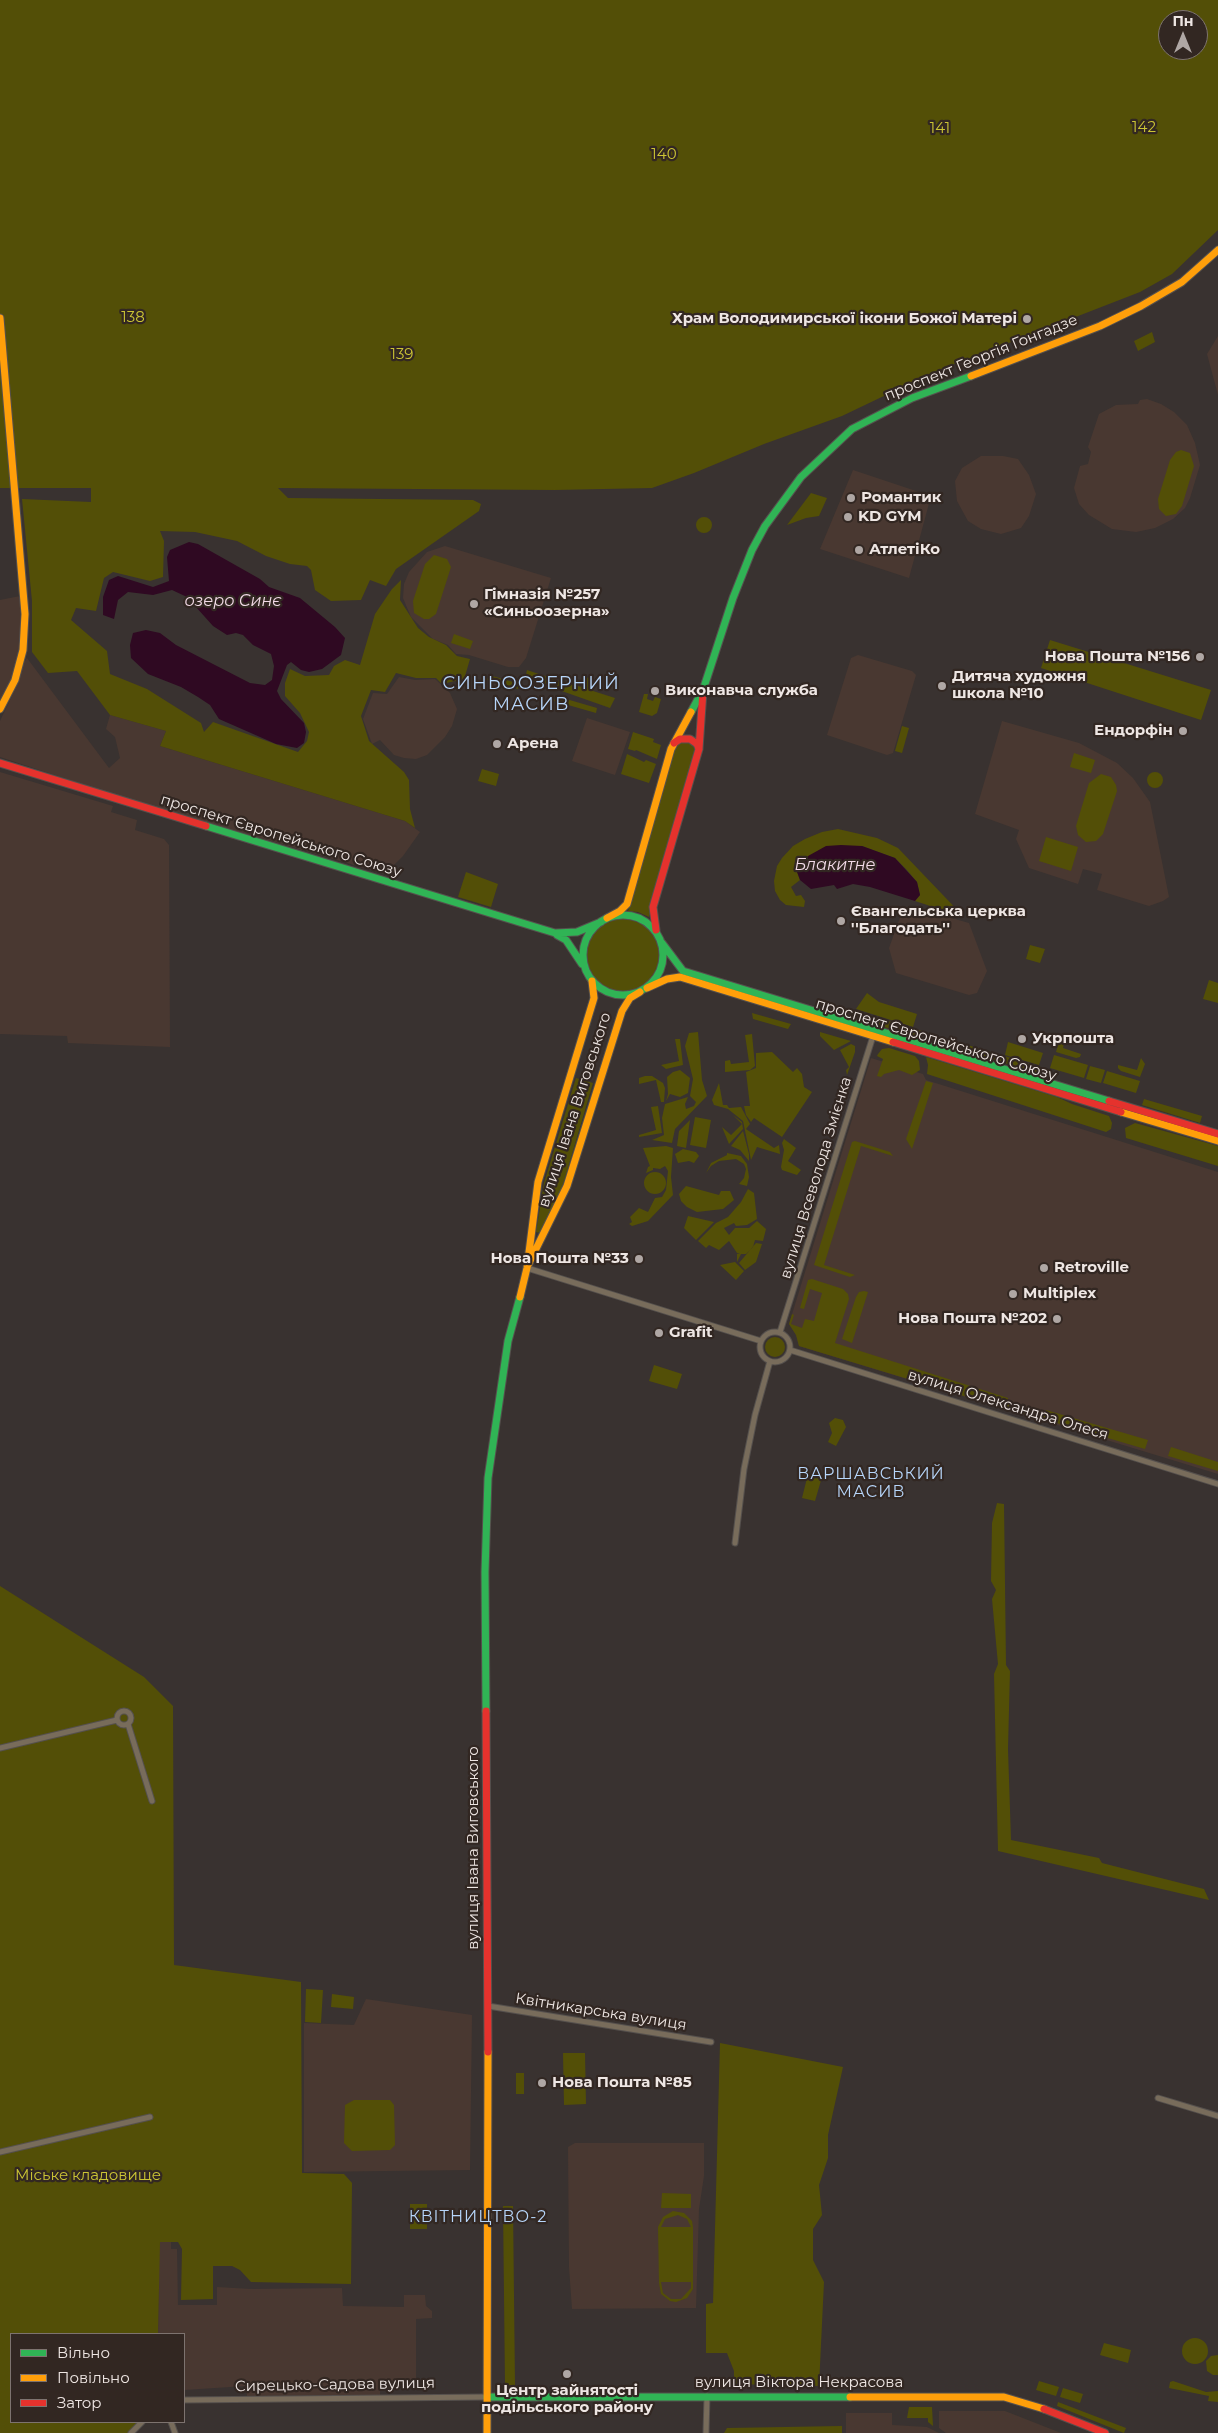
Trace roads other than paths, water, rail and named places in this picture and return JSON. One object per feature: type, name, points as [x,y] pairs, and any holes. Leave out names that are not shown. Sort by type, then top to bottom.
[{"type":"main road","name":"проспект Георгія Гонгадзе","points":[[604,920],[626,904],[658,791],[674,743],[703,690],[733,598],[752,550],[765,526],[801,477],[852,429],[912,398],[1100,326],[1160,296],[1202,265],[1218,250]]},
{"type":"main road","name":"проспект Георгія Гонгадзе","points":[[1202,265],[1218,259]]},
{"type":"main road","points":[[0,318],[25,614],[23,650],[15,680],[0,709]]},
{"type":"main road","name":"проспект Георгія Гонгадзе","points":[[658,935],[653,919],[653,907],[699,750],[703,690]]},
{"type":"main road","points":[[674,743],[680,739],[690,739],[697,744],[699,750]]},
{"type":"main road","name":"проспект Європейського Союзу","points":[[0,763],[555,933],[566,940],[585,967]]},
{"type":"main road","points":[[624,915],[640,918],[658,935],[662,943],[664,960],[662,968],[653,982],[644,990],[618,995],[604,990],[592,981],[585,967],[584,946],[590,932],[604,920],[624,915]]},
{"type":"main road","name":"проспект Європейського Союзу","points":[[555,933],[577,932],[604,920]]},
{"type":"main road","name":"проспект Європейського Союзу","points":[[662,943],[683,971],[1218,1141]]},
{"type":"main road","name":"проспект Європейського Союзу","points":[[644,990],[667,979],[680,977],[1218,1134]]},
{"type":"main road","name":"вулиця Івана Виговського","points":[[486,2433],[488,2396],[488,2006],[485,1572],[488,1478],[508,1341],[527,1268],[538,1182],[594,998],[592,981]]},
{"type":"main road","name":"вулиця Івана Виговського","points":[[527,1268],[567,1186],[622,1011],[630,998],[644,990]]},
{"type":"main road","name":"вулиця Віктора Некрасова","points":[[488,2396],[1004,2397],[1022,2401],[1105,2433]]},
{"type":"street","name":"вулиця Всеволода Змієнка","points":[[780,1332],[874,1033]]},
{"type":"street","points":[[527,1268],[761,1341]]},
{"type":"street","points":[[780,1332],[789,1340],[790,1350],[782,1360],[770,1361],[761,1353],[761,1341],[768,1334],[780,1332]]},
{"type":"street","name":"вулиця Олександра Олеся","points":[[790,1350],[1218,1484]]},
{"type":"street","points":[[735,1543],[744,1469],[755,1415],[770,1361]]},
{"type":"street","points":[[117,1720],[119,1713],[125,1711],[131,1718],[128,1724],[152,1801]]},
{"type":"street","points":[[117,1720],[122,1725],[128,1724]]},
{"type":"street","points":[[0,1748],[117,1720]]},
{"type":"street","name":"Квітникарська вулиця","points":[[488,2006],[710,2042]]},
{"type":"street","points":[[1158,2098],[1218,2116]]},
{"type":"street","points":[[0,2152],[150,2117]]},
{"type":"street","name":"Сирецько-Садова вулиця","points":[[185,2400],[488,2396]]},
{"type":"street","points":[[706,2396],[706,2433]]},
{"type":"street","points":[[131,2433],[141,2423]]},
{"type":"water","name":"озеро Синє","points":[[189,542],[198,544],[260,579],[269,587],[300,598],[335,627],[345,638],[341,655],[322,669],[309,672],[301,670],[291,662],[287,665],[277,691],[281,699],[304,723],[306,732],[304,743],[297,748],[276,744],[219,719],[210,705],[198,697],[181,687],[148,674],[131,658],[130,645],[133,633],[146,630],[160,633],[176,645],[250,683],[265,685],[272,680],[274,666],[271,654],[253,645],[243,635],[236,633],[227,635],[213,626],[187,597],[172,590],[153,595],[128,592],[118,600],[114,619],[103,615],[103,597],[109,580],[118,576],[153,587],[169,581],[167,557],[170,550]]},
{"type":"water","name":"Блакитне","points":[[826,846],[862,846],[895,858],[917,882],[920,895],[915,901],[870,887],[853,884],[837,889],[834,885],[811,889],[800,880],[797,872],[808,856]]},
{"type":"place","name":"Храм Володимирської ікони Божої Матері","points":[[1027,319]]},
{"type":"place","name":"Романтик","points":[[851,498]]},
{"type":"place","name":"KD GYM","points":[[848,517]]},
{"type":"place","name":"АтлетіКо","points":[[859,550]]},
{"type":"place","name":"Гімназія №257 «Синьоозерна»","points":[[474,604]]},
{"type":"place","name":"Нова Пошта №156","points":[[1200,657]]},
{"type":"place","name":"Дитяча художня школа №10","points":[[942,686]]},
{"type":"place","name":"Виконавча служба","points":[[655,691]]},
{"type":"place","name":"Ендорфін","points":[[1183,731]]},
{"type":"place","name":"Арена","points":[[497,744]]},
{"type":"place","name":"Євангельська церква ''Благодать''","points":[[841,921]]},
{"type":"place","name":"Укрпошта","points":[[1022,1039]]},
{"type":"place","name":"Нова Пошта №33","points":[[639,1259]]},
{"type":"place","name":"Retroville","points":[[1044,1268]]},
{"type":"place","name":"Multiplex","points":[[1013,1294]]},
{"type":"place","name":"Нова Пошта №202","points":[[1057,1319]]},
{"type":"place","name":"Grafit","points":[[659,1333]]},
{"type":"place","name":"Нова Пошта №85","points":[[542,2083]]},
{"type":"place","name":"Центр зайнятості подільського району","points":[[567,2374]]},
{"type":"district","name":"СИНЬООЗЕРНИЙ МАСИВ","points":[[531,694]]},
{"type":"district","name":"ВАРШАВСЬКИЙ МАСИВ","points":[[871,1483]]},
{"type":"district","name":"КВІТНИЦТВО-2","points":[[478,2217]]},
{"type":"park label","name":"142","points":[[1144,128]]},
{"type":"park label","name":"141","points":[[940,129]]},
{"type":"park label","name":"140","points":[[664,155]]},
{"type":"park label","name":"138","points":[[133,318]]},
{"type":"park label","name":"139","points":[[402,355]]},
{"type":"park label","name":"Міське кладовище","points":[[88,2176]]}]
